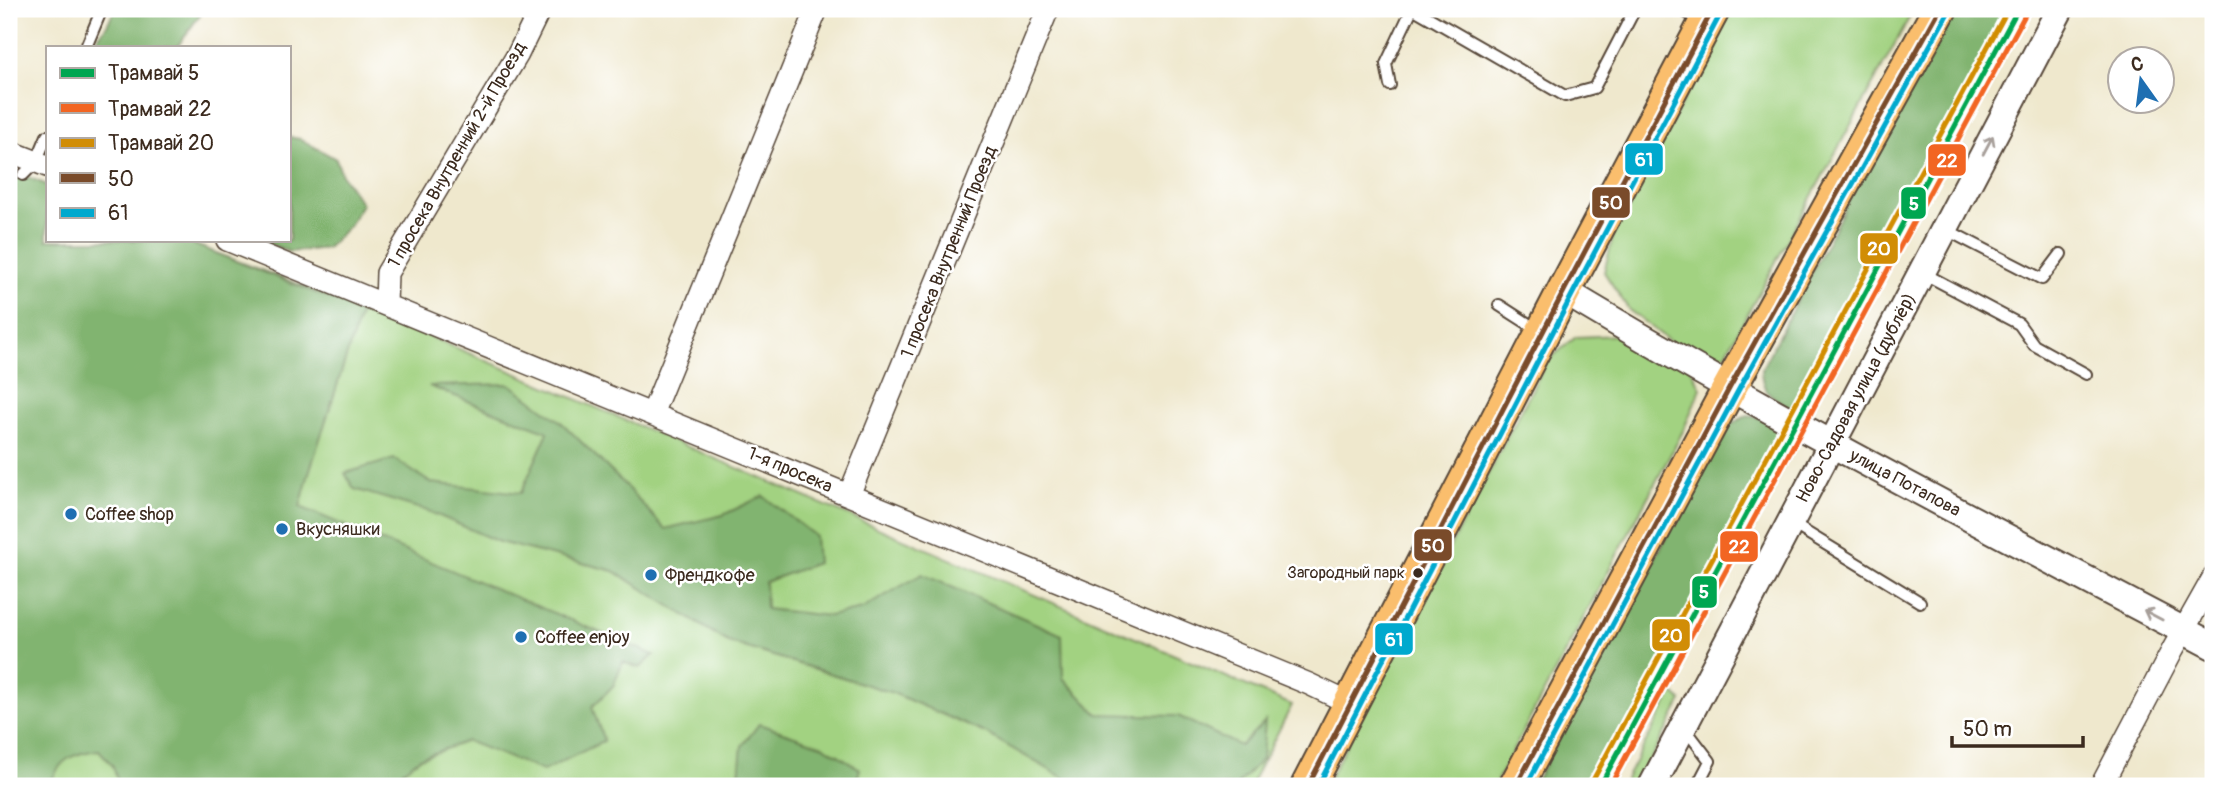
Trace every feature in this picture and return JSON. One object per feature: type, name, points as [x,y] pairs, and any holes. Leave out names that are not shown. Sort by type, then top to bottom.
[{"type":"main road","points":[[1516,786],[1730,387],[1940,9]]},
{"type":"main road","points":[[1308,786],[1543,333],[1700,14]]},
{"type":"street","name":"1 просека Внутренний 2-й Проезд","points":[[386,305],[387,273],[518,54],[540,9]]},
{"type":"street","points":[[652,414],[817,9]]},
{"type":"street","name":"1 просека Внутренний Проезд","points":[[849,495],[1048,9]]},
{"type":"street","name":"Ново-Садовая улица (дублёр)","points":[[1652,786],[2060,9]]},
{"type":"street","points":[[9,151],[35,168]]},
{"type":"street","name":"1-я просека","points":[[232,242],[1309,684],[1351,704]]},
{"type":"street","name":"улица Потапова","points":[[1564,291],[1643,339],[1831,444],[2213,646]]},
{"type":"street","points":[[2101,786],[2213,578]]},
{"type":"lane","points":[[86,46],[102,9]]},
{"type":"lane","points":[[1390,85],[1386,64],[1413,9],[1566,96],[1594,88],[1635,9]]},
{"type":"lane","points":[[35,168],[46,139]]},
{"type":"lane","points":[[1944,229],[2042,279],[2061,254]]},
{"type":"lane","points":[[1922,272],[2019,324],[2034,345],[2086,374]]},
{"type":"lane","points":[[1499,305],[1543,333]]},
{"type":"lane","points":[[1791,523],[1920,602]]},
{"type":"lane","points":[[1683,726],[1710,761],[1697,786]]},
{"type":"green space","points":[[115,9],[204,9],[178,46],[92,46]]},
{"type":"green space","points":[[1731,9],[1914,9],[1725,355],[1709,355],[1672,343],[1629,310],[1604,272],[1614,233]]},
{"type":"green space","points":[[1951,9],[2012,9],[1795,406],[1791,408],[1773,397],[1766,389],[1761,370],[1909,84]]},
{"type":"green space","points":[[290,137],[300,139],[336,159],[343,177],[362,204],[349,226],[327,248],[289,252],[266,242],[290,242]]},
{"type":"green space","points":[[9,169],[46,185],[46,242],[188,242],[361,311],[300,507],[654,655],[640,668],[623,662],[613,686],[592,707],[604,741],[543,771],[467,741],[420,758],[383,786],[119,786],[113,766],[99,750],[81,753],[68,759],[57,769],[50,786],[9,786]]},
{"type":"green space","points":[[9,174],[46,242],[187,242],[370,311],[1292,705],[1250,786],[9,786]]},
{"type":"green space","points":[[1620,335],[1689,365],[1701,388],[1683,431],[1494,786],[1325,786],[1547,361],[1576,337]]},
{"type":"green space","points":[[510,384],[561,422],[665,529],[723,515],[763,496],[815,536],[817,563],[765,582],[766,609],[829,616],[862,609],[922,574],[1062,635],[1063,678],[1098,714],[1178,716],[1240,746],[1265,721],[1262,759],[1236,786],[1078,786],[985,733],[893,693],[728,642],[614,571],[499,542],[428,511],[354,489],[345,473],[394,459],[431,483],[521,493],[548,432],[429,386]]},
{"type":"green space","points":[[1747,416],[1764,418],[1790,430],[1600,786],[1533,786],[1719,439],[1732,423]]},
{"type":"green space","points":[[1673,692],[1682,701],[1636,786],[1622,786]]},
{"type":"green space","points":[[759,724],[824,746],[860,769],[855,786],[738,786],[742,746]]},
{"type":"tram line","name":"20","points":[[1592,782],[2008,9]]},
{"type":"tram line","name":"5","points":[[1600,786],[2018,9]]},
{"type":"tram line","name":"22","points":[[1610,786],[2026,13]]},
{"type":"transit line","name":"50","points":[[1308,786],[1713,9]]},
{"type":"transit line","name":"50","points":[[1516,786],[1730,387],[1940,9]]},
{"type":"transit line","name":"61","points":[[1318,786],[1721,13]]},
{"type":"transit line","name":"61","points":[[1526,786],[1738,391],[1948,13]]},
{"type":"place","name":"Coffee shop","points":[[71,514]]},
{"type":"place","name":"Вкусняшки","points":[[282,529]]},
{"type":"place","name":"Загородный парк","points":[[1418,573]]},
{"type":"place","name":"Френдкофе","points":[[651,575]]},
{"type":"place","name":"Coffee enjoy","points":[[521,637]]}]
